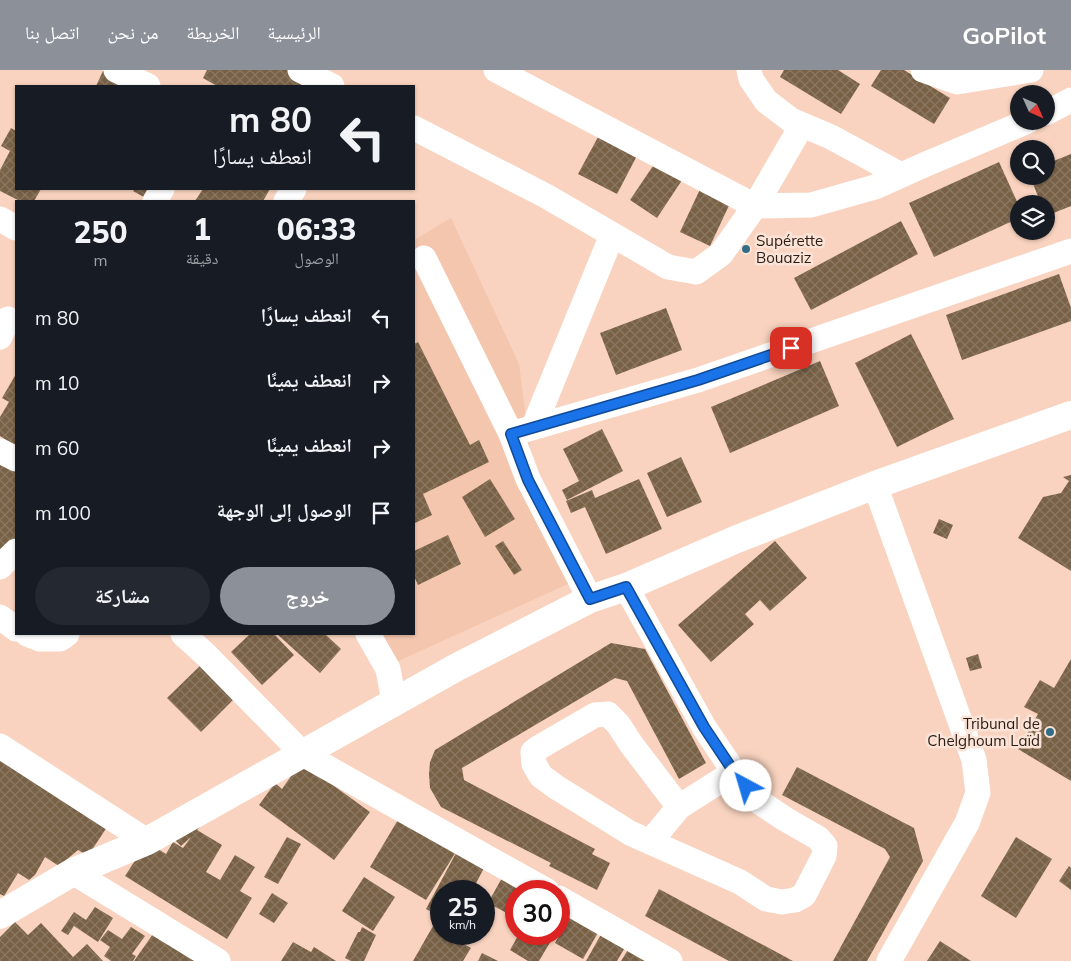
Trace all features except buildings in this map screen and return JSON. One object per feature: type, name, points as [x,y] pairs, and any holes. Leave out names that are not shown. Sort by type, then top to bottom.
[{"type":"street","points":[[116,70],[146,85]]},
{"type":"street","points":[[496,70],[755,206],[811,205],[875,187],[1010,129]]},
{"type":"street","points":[[749,70],[751,79],[766,101],[791,120],[831,137],[901,175]]},
{"type":"street","points":[[923,70],[957,82],[1031,70]]},
{"type":"street","points":[[1055,108],[1071,100]]},
{"type":"street","points":[[415,129],[546,196],[668,267],[696,272],[721,254],[755,206],[802,125]]},
{"type":"street","points":[[0,219],[15,227]]},
{"type":"street","points":[[534,426],[612,234]]},
{"type":"street","points":[[511,434],[698,380],[1071,251]]},
{"type":"street","points":[[424,258],[511,434],[528,480],[590,599]]},
{"type":"street","points":[[0,915],[73,872],[147,841],[457,667],[590,599],[626,587],[737,539],[875,485],[1071,415]]},
{"type":"street","points":[[0,451],[15,458]]},
{"type":"street","points":[[875,485],[974,760],[978,793],[967,823],[889,961]]},
{"type":"street","points":[[0,567],[15,551]]},
{"type":"street","points":[[626,587],[704,727],[734,772],[758,801],[818,838],[826,846],[824,856],[804,895],[795,900],[782,902],[766,899],[740,882],[630,833],[556,787],[541,776],[534,764],[533,752],[595,715],[608,714],[618,724],[679,807]]},
{"type":"street","points":[[0,617],[15,628]]},
{"type":"street","points":[[30,635],[40,639],[60,638],[65,635]]},
{"type":"street","points":[[184,635],[303,754],[527,880]]},
{"type":"street","points":[[369,635],[388,670],[394,702]]},
{"type":"street","points":[[0,746],[147,841]]},
{"type":"street","points":[[650,842],[679,807],[734,772]]},
{"type":"street","points":[[73,872],[218,961]]},
{"type":"street","points":[[570,904],[670,961]]},
{"type":"shaded area","points":[[451,218],[519,364],[535,485],[581,578],[394,663],[380,635],[415,635],[415,239]]},
{"type":"place","name":"Supérette Bouaziz","points":[[746,249]]},
{"type":"place","name":"Tribunal de Chelghoum Laïd","points":[[1050,732]]},
{"type":"route","points":[[746,786],[734,772],[704,727],[626,587],[590,599],[528,480],[511,434],[698,380],[791,348]]}]
